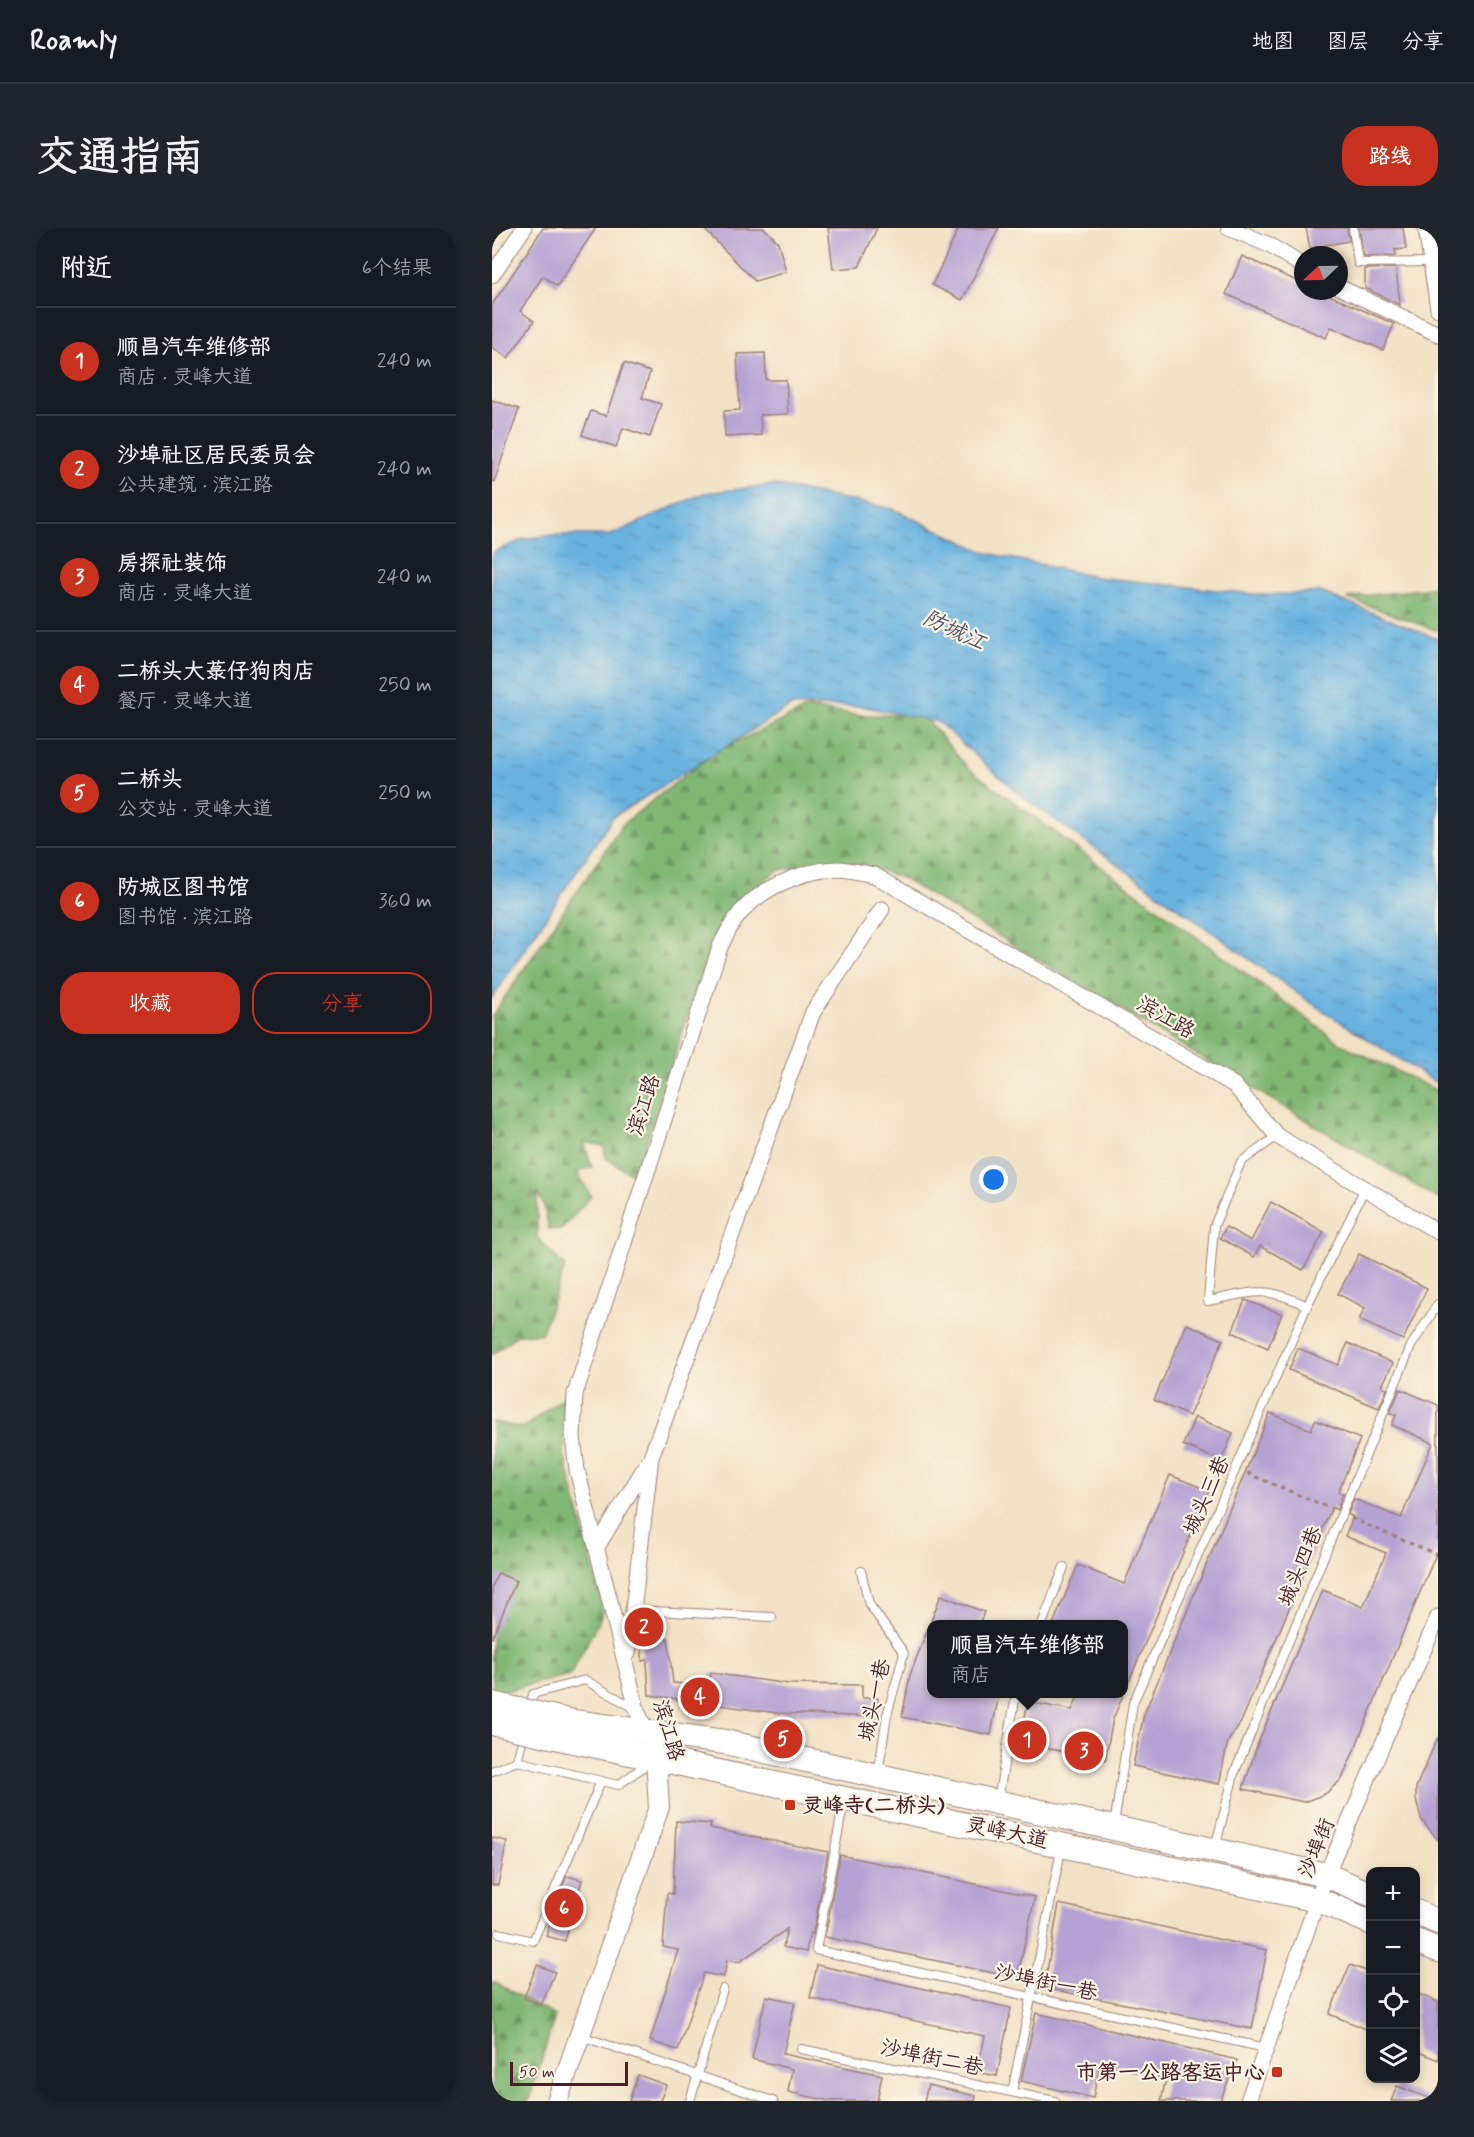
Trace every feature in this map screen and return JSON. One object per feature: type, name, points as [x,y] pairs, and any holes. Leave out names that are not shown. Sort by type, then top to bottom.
[{"type":"main road","points":[[492,1704],[571,1731]]},
{"type":"main road","name":"灵峰大道","points":[[571,1731],[641,1720],[725,1742],[1326,1875],[1366,1892]]},
{"type":"main road","points":[[492,1723],[571,1731]]},
{"type":"main road","name":"灵峰大道","points":[[571,1731],[656,1758],[1318,1900],[1369,1921]]},
{"type":"main road","points":[[1420,1914],[1438,1922]]},
{"type":"main road","points":[[1420,1943],[1438,1950]]},
{"type":"street","points":[[492,275],[524,228]]},
{"type":"street","points":[[1229,228],[1269,245],[1294,260]]},
{"type":"street","points":[[1426,228],[1438,309]]},
{"type":"street","points":[[1348,291],[1438,334]]},
{"type":"street","name":"滨江路","points":[[557,2101],[659,1807],[656,1758],[641,1720],[577,1470],[573,1437],[575,1394],[720,947],[733,921],[753,900],[781,884],[814,871],[839,869],[874,875],[1234,1085],[1277,1136],[1438,1232]]},
{"type":"street","points":[[597,1547],[651,1457],[813,1012],[882,909]]},
{"type":"street","points":[[627,1663],[651,1457]]},
{"type":"street","name":"沙埠街","points":[[1248,2101],[1326,1875],[1438,1617]]},
{"type":"lane","points":[[1353,228],[1358,263],[1431,262]]},
{"type":"lane","points":[[1277,1136],[1241,1162],[1214,1226],[1208,1301],[1257,1291],[1280,1293],[1307,1306]]},
{"type":"lane","name":"城头三巷","points":[[1114,1827],[1133,1703],[1307,1306],[1365,1188]]},
{"type":"lane","name":"城头四巷","points":[[1214,1849],[1234,1774],[1411,1346],[1438,1304]]},
{"type":"lane","points":[[1044,1620],[1064,1567]]},
{"type":"lane","name":"城头一巷","points":[[861,1571],[869,1604],[904,1653],[887,1715],[878,1775]]},
{"type":"lane","points":[[633,1610],[772,1617]]},
{"type":"lane","points":[[517,1761],[533,1694],[585,1680],[641,1720]]},
{"type":"lane","points":[[998,1802],[1015,1698]]},
{"type":"lane","points":[[492,1771],[517,1761],[618,1785],[656,1758]]},
{"type":"lane","points":[[499,1933],[533,1941],[601,1781]]},
{"type":"lane","name":"沙埠街一巷","points":[[844,1797],[816,1950],[1268,2048]]},
{"type":"lane","points":[[1012,2092],[1062,1844]]},
{"type":"lane","points":[[690,2101],[723,1989]]},
{"type":"lane","points":[[580,2036],[772,2101]]},
{"type":"lane","name":"沙埠街二巷","points":[[801,2049],[1055,2101]]},
{"type":"green space","points":[[1438,587],[1438,631],[1347,598]]},
{"type":"green space","points":[[808,708],[859,715],[923,715],[968,768],[1341,1044],[1438,1091],[1438,1199],[900,877],[863,865],[820,864],[778,870],[738,901],[712,939],[636,1176],[606,1158],[604,1146],[584,1142],[592,1167],[577,1172],[591,1196],[561,1230],[549,1229],[544,1206],[537,1193],[537,1237],[565,1267],[541,1334],[518,1334],[492,1355],[492,1016],[623,824],[715,752]]},
{"type":"green space","points":[[565,1396],[564,1454],[604,1611],[570,1675],[505,1691],[492,1688],[492,1422],[523,1428]]},
{"type":"green space","points":[[492,1981],[555,2016],[529,2101],[492,2101]]},
{"type":"water","name":"防城江","points":[[774,485],[893,509],[987,553],[1097,577],[1263,595],[1321,592],[1438,639],[1438,1084],[1311,1003],[1019,794],[938,722],[861,706],[791,706],[613,817],[492,998],[492,553],[524,539],[552,535],[611,535],[704,493]]},
{"type":"building","points":[[543,228],[596,228],[557,286],[543,276],[520,311],[534,321],[508,358],[492,347],[492,305]]},
{"type":"building","points":[[703,228],[764,228],[778,242],[786,272],[755,281]]},
{"type":"building","points":[[828,228],[877,228],[859,267],[833,269]]},
{"type":"building","points":[[959,228],[999,228],[962,300],[932,285]]},
{"type":"building","points":[[1306,228],[1347,228],[1349,241],[1310,246]]},
{"type":"building","points":[[1359,228],[1403,228],[1406,249],[1395,250],[1395,256],[1364,257]]},
{"type":"building","points":[[1242,256],[1294,280],[1294,300],[1340,300],[1394,324],[1383,350],[1331,327],[1326,338],[1226,294]]},
{"type":"building","points":[[1396,268],[1400,305],[1365,288],[1365,269]]},
{"type":"building","points":[[765,353],[766,380],[786,380],[788,414],[760,415],[761,435],[725,437],[724,411],[740,410],[737,354]]},
{"type":"building","points":[[624,363],[650,372],[642,398],[661,404],[650,437],[623,428],[616,447],[582,435],[591,411],[606,416]]},
{"type":"building","points":[[492,400],[519,409],[494,482],[492,481]]},
{"type":"building","points":[[1271,1202],[1324,1232],[1303,1270],[1260,1246],[1254,1257],[1220,1238],[1226,1227],[1251,1241]]},
{"type":"building","points":[[1359,1254],[1427,1288],[1403,1340],[1359,1320],[1365,1308],[1338,1294]]},
{"type":"building","points":[[1245,1300],[1282,1314],[1268,1348],[1232,1332]]},
{"type":"building","points":[[1187,1324],[1223,1340],[1189,1416],[1154,1400]]},
{"type":"building","points":[[1348,1343],[1393,1363],[1382,1386],[1387,1389],[1379,1408],[1289,1370],[1298,1348],[1338,1365]]},
{"type":"building","points":[[1400,1389],[1438,1405],[1438,1549],[1342,1779],[1325,1794],[1304,1802],[1243,1789],[1258,1743],[1323,1590],[1363,1607],[1386,1553],[1345,1536],[1353,1517],[1348,1514],[1354,1499],[1401,1518],[1433,1443],[1392,1425],[1396,1415],[1390,1413]]},
{"type":"building","points":[[1270,1413],[1311,1430],[1315,1420],[1360,1439],[1338,1492],[1343,1494],[1337,1510],[1332,1507],[1241,1722],[1228,1741],[1219,1784],[1133,1766],[1144,1714]]},
{"type":"building","points":[[1195,1417],[1233,1433],[1221,1461],[1183,1445]]},
{"type":"building","points":[[1170,1475],[1209,1491],[1128,1683],[1128,1620],[1055,1620],[1078,1565],[1124,1584]]},
{"type":"building","points":[[498,1573],[516,1581],[492,1639],[492,1587]]},
{"type":"building","points":[[941,1595],[984,1612],[981,1620],[931,1620]]},
{"type":"building","points":[[642,1616],[654,1617],[655,1639],[668,1638],[673,1683],[709,1686],[711,1673],[789,1684],[862,1685],[862,1698],[878,1698],[877,1717],[777,1713],[649,1695],[647,1660],[642,1661]]},
{"type":"building","points":[[927,1631],[927,1698],[998,1698],[991,1735],[902,1717],[910,1675]]},
{"type":"building","points":[[1077,1698],[1122,1698],[1113,1719],[1105,1760],[1020,1743],[1028,1702],[1072,1710]]},
{"type":"building","points":[[1438,1737],[1438,1840],[1421,1819],[1416,1799],[1416,1787]]},
{"type":"building","points":[[676,1821],[711,1824],[710,1828],[828,1852],[813,1934],[810,1933],[806,1952],[783,1947],[787,1929],[739,1962],[727,1960],[724,1977],[704,1973],[678,2050],[650,2041],[678,1950],[663,1947],[667,1893],[673,1894]]},
{"type":"building","points":[[492,1838],[507,1841],[498,1885],[492,1885]]},
{"type":"building","points":[[840,1855],[1035,1897],[1017,1978],[825,1937]]},
{"type":"building","points":[[567,1876],[582,1880],[565,1941],[546,1936]]},
{"type":"building","points":[[1059,1904],[1267,1950],[1252,2029],[1044,1988]]},
{"type":"building","points":[[537,1965],[555,1972],[541,2005],[524,1998]]},
{"type":"building","points":[[817,1965],[1011,2008],[997,2076],[977,2072],[985,2036],[810,1998]]},
{"type":"building","points":[[1350,1965],[1366,1971],[1366,2029],[1329,2014]]},
{"type":"building","points":[[1420,1995],[1438,2002],[1438,2060],[1420,2053]]},
{"type":"building","points":[[766,1996],[795,2002],[783,2054],[882,2075],[877,2101],[830,2101],[788,2092],[792,2069],[752,2059]]},
{"type":"building","points":[[1036,2013],[1237,2060],[1220,2101],[1161,2101],[1166,2079],[1100,2063],[1093,2098],[1021,2081]]},
{"type":"building","points":[[638,2075],[666,2085],[660,2101],[629,2101]]},
{"type":"building","points":[[928,2085],[976,2096],[975,2101],[924,2101]]},
{"type":"building","points":[[1397,2086],[1434,2100],[1434,2101],[1391,2101]]},
{"type":"place","name":"沙埠社区居民委员会","points":[[644,1627]]},
{"type":"place","name":"二桥头大菉仔狗肉店","points":[[700,1697]]},
{"type":"place","name":"二桥头","points":[[783,1739]]},
{"type":"place","name":"顺昌汽车维修部","points":[[1027,1740]]},
{"type":"place","name":"房探社装饰","points":[[1084,1751]]},
{"type":"place","name":"灵峰寺(二桥头)","points":[[790,1805]]},
{"type":"place","name":"防城区图书馆","points":[[564,1908]]},
{"type":"place","name":"巿第一公路客运中心","points":[[1277,2072]]}]
